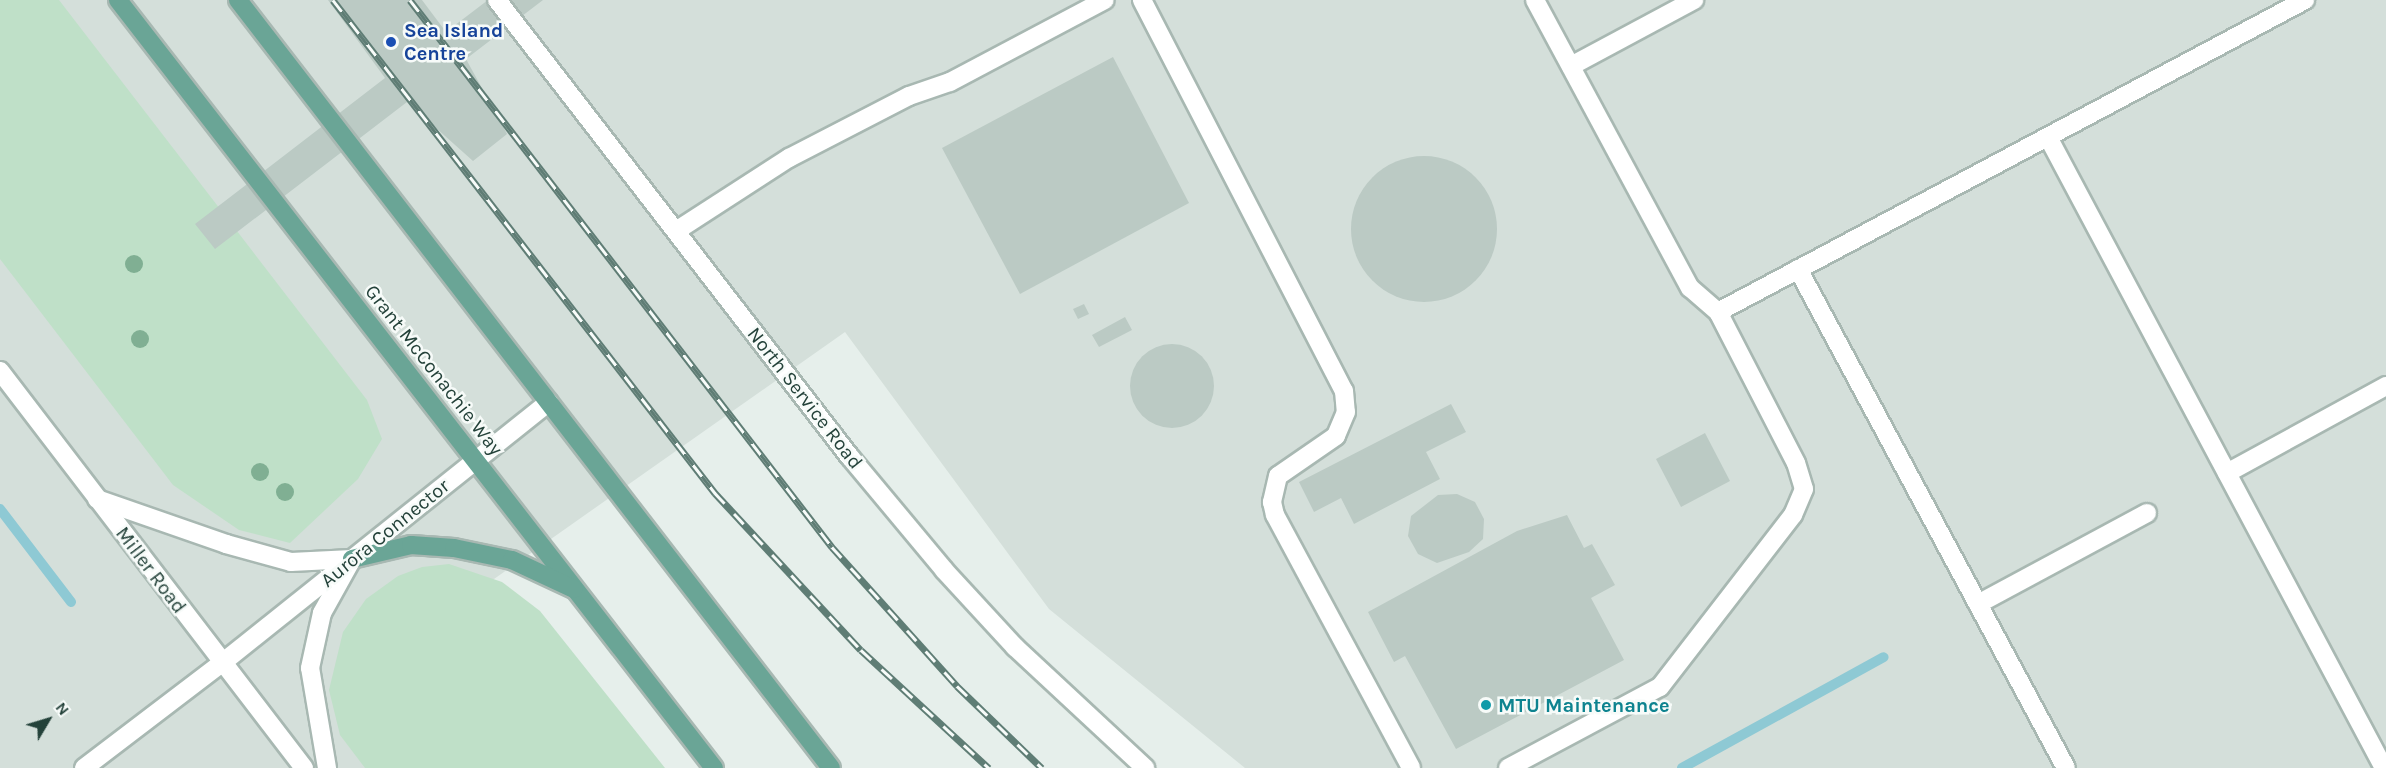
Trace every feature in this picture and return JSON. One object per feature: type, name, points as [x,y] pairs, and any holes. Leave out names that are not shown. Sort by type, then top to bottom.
[{"type":"main road","name":"Grant McConachie Way","points":[[118,0],[714,768]]},
{"type":"main road","points":[[238,0],[831,768]]},
{"type":"main road","points":[[352,559],[411,544],[454,548],[512,561],[577,590]]},
{"type":"street","name":"North Service Road","points":[[497,0],[850,457],[944,570],[1016,647],[1145,768]]},
{"type":"street","points":[[676,231],[789,158],[909,96],[950,82],[1105,0]]},
{"type":"street","points":[[1142,0],[1344,391],[1346,412],[1336,436],[1278,476],[1272,502],[1275,515],[1411,768]]},
{"type":"street","points":[[1508,768],[1660,687],[1793,515],[1801,498],[1803,478],[1718,312],[1690,288],[1535,0]]},
{"type":"street","points":[[1571,66],[1694,0]]},
{"type":"street","points":[[1718,312],[2305,0]]},
{"type":"street","points":[[2048,137],[2384,768]]},
{"type":"street","points":[[1798,269],[2066,768]]},
{"type":"street","name":"Miller Road","points":[[0,371],[304,768]]},
{"type":"street","points":[[2227,473],[2386,386]]},
{"type":"street","name":"Aurora Connector","points":[[84,768],[222,663],[549,402]]},
{"type":"street","points":[[98,499],[225,544],[291,562],[352,559]]},
{"type":"street","points":[[1978,604],[2147,513]]},
{"type":"street","points":[[327,768],[310,668],[322,613],[352,559]]},
{"type":"shaded area","points":[[0,0],[2386,0],[2386,768],[1245,768],[1049,609],[845,332],[379,660],[462,768],[0,768]]},
{"type":"green space","points":[[0,0],[59,0],[367,400],[382,439],[358,479],[290,543],[239,530],[173,485],[0,259]]},
{"type":"green space","points":[[449,564],[502,582],[540,611],[665,768],[365,768],[340,735],[329,690],[343,632],[366,599],[398,576],[422,567]]},
{"type":"building","points":[[328,0],[422,0],[446,32],[488,0],[543,0],[466,59],[507,134],[473,161],[407,102],[215,249],[195,224],[385,78]]},
{"type":"building","points":[[1113,57],[1189,203],[1020,294],[942,148]]},
{"type":"building","points":[[1424,156],[1452,161],[1476,177],[1492,201],[1497,229],[1492,257],[1476,281],[1452,297],[1424,302],[1396,297],[1372,281],[1356,257],[1351,229],[1356,201],[1372,177],[1396,161]]},
{"type":"building","points":[[1084,304],[1089,314],[1078,319],[1073,309]]},
{"type":"building","points":[[1125,317],[1132,330],[1099,347],[1092,335]]},
{"type":"building","points":[[1172,344],[1188,347],[1202,356],[1211,370],[1214,386],[1211,402],[1202,416],[1188,425],[1172,428],[1156,425],[1142,416],[1133,402],[1130,386],[1133,370],[1142,356],[1156,347]]},
{"type":"building","points":[[1451,404],[1466,432],[1426,452],[1440,479],[1354,524],[1341,498],[1314,512],[1299,482]]},
{"type":"building","points":[[1705,433],[1730,481],[1681,507],[1656,459]]},
{"type":"building","points":[[1457,494],[1475,502],[1484,519],[1483,539],[1469,552],[1437,563],[1418,554],[1408,536],[1411,516],[1438,495]]},
{"type":"building","points":[[1567,515],[1584,548],[1592,544],[1615,585],[1591,598],[1624,660],[1456,749],[1405,656],[1394,662],[1368,612],[1517,531]]},
{"type":"waterway","points":[[0,509],[71,602]]},
{"type":"waterway","points":[[1682,768],[1884,657]]},
{"type":"railway","points":[[333,0],[715,493],[861,650],[989,768]]},
{"type":"railway","points":[[410,0],[832,547],[957,686],[1042,768]]},
{"type":"place","name":"Sea Island Centre","points":[[391,42]]},
{"type":"place","name":"MTU Maintenance","points":[[1486,705]]}]
